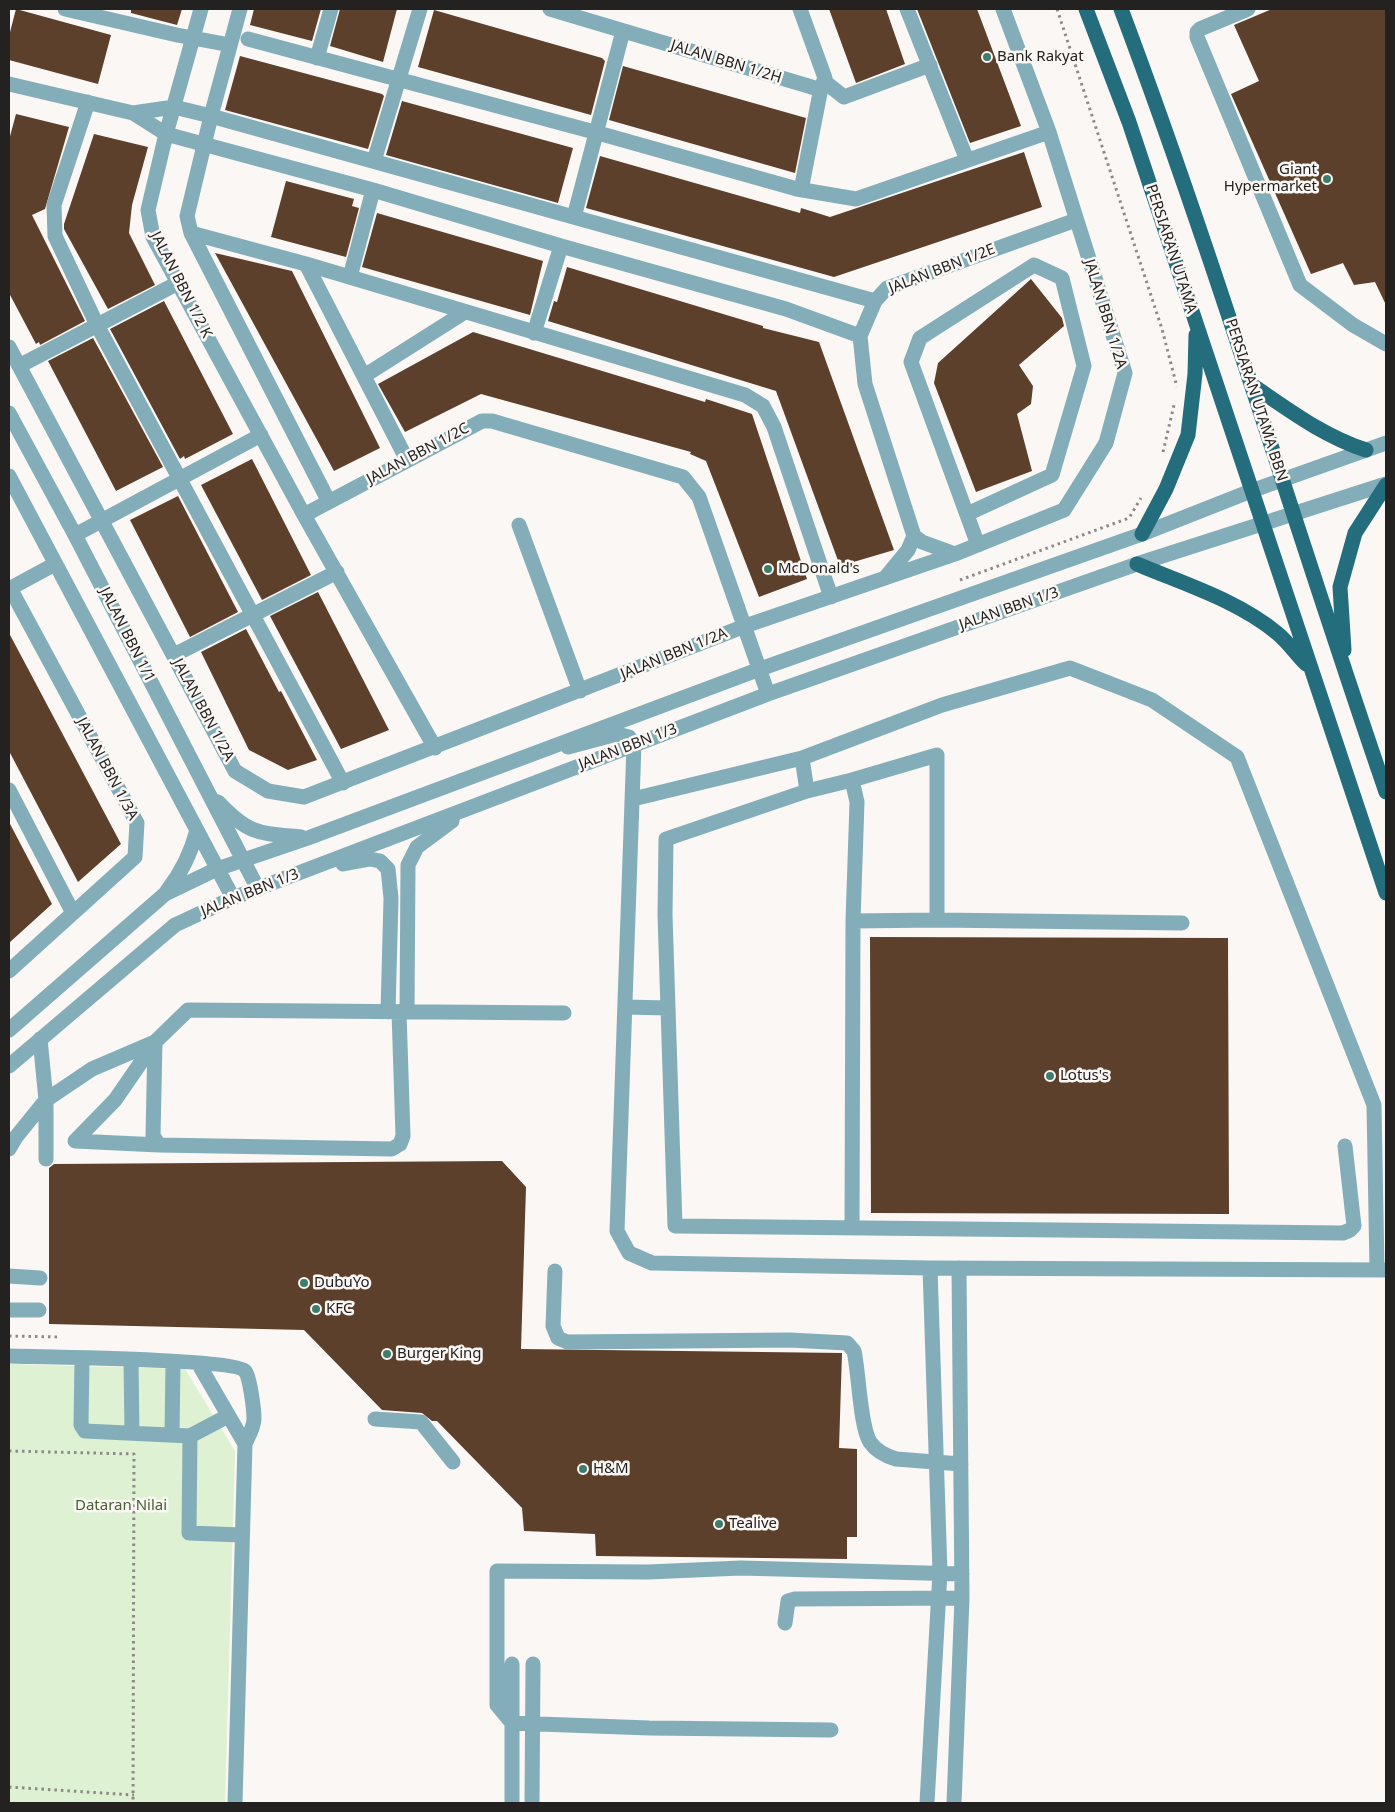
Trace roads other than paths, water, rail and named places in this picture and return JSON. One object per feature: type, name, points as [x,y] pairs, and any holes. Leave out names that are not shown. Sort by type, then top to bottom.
[{"type":"main road","name":"PERSIARAN UTAMA","points":[[1086,9],[1129,122],[1196,326],[1215,376],[1251,491]]},
{"type":"main road","name":"PERSIARAN UTAMA BBN","points":[[1121,9],[1153,95],[1252,385],[1386,792]]},
{"type":"main road","points":[[1142,534],[1166,490],[1188,435],[1195,374],[1196,326]]},
{"type":"main road","points":[[1252,385],[1312,426],[1340,441],[1366,450]]},
{"type":"main road","points":[[1345,672],[1340,587],[1356,533],[1386,484]]},
{"type":"main road","points":[[1251,491],[1386,893]]},
{"type":"main road","points":[[1137,564],[1227,602],[1247,614],[1278,634],[1310,669]]},
{"type":"street","points":[[65,9],[116,15],[230,45]]},
{"type":"street","name":"JALAN BBN 1/2 K","points":[[201,9],[166,134],[148,210],[154,237],[304,515]]},
{"type":"street","points":[[240,9],[211,116],[187,216],[192,233],[329,502]]},
{"type":"street","points":[[317,58],[331,9]]},
{"type":"street","points":[[374,161],[420,9]]},
{"type":"street","name":"JALAN BBN 1/2H","points":[[550,9],[815,88],[823,85]]},
{"type":"street","points":[[800,9],[823,85],[801,190]]},
{"type":"street","points":[[907,9],[967,160]]},
{"type":"street","name":"JALAN BBN 1/2A","points":[[9,347],[103,520],[235,771],[268,791],[304,798],[745,626],[884,580],[955,554],[1064,510],[1106,444],[1125,373],[1049,132],[1003,9]]},
{"type":"street","points":[[1248,9],[1200,29],[1197,32],[1197,37],[1300,285],[1353,325],[1386,344]]},
{"type":"street","points":[[574,217],[598,133],[623,31]]},
{"type":"street","points":[[248,39],[598,133],[801,190],[856,199],[1049,132]]},
{"type":"street","points":[[823,85],[844,97],[930,65]]},
{"type":"street","points":[[9,84],[133,113],[166,134],[373,190],[561,246],[786,309],[860,336]]},
{"type":"street","points":[[88,102],[54,205],[55,236],[97,325],[343,783]]},
{"type":"street","points":[[133,113],[174,108],[211,116],[875,301]]},
{"type":"street","points":[[350,277],[373,190]]},
{"type":"street","name":"JALAN BBN 1/2E","points":[[914,536],[865,384],[860,336],[875,301],[886,288],[1076,220]]},
{"type":"street","points":[[192,233],[306,264],[746,395],[763,406],[774,427],[831,597]]},
{"type":"street","points":[[534,333],[561,246]]},
{"type":"street","points":[[306,264],[407,460]]},
{"type":"street","points":[[967,514],[1052,475],[1084,366],[1062,278],[1034,266],[920,338],[911,362],[978,545]]},
{"type":"street","points":[[19,366],[178,283]]},
{"type":"street","points":[[364,376],[465,312]]},
{"type":"street","name":"JALAN BBN 1/1","points":[[9,413],[75,535],[258,889]]},
{"type":"street","name":"JALAN BBN 1/2C","points":[[304,515],[482,421],[492,421],[683,477],[699,497],[768,694]]},
{"type":"street","points":[[75,535],[261,435]]},
{"type":"street","name":"JALAN BBN 1/3","points":[[9,1030],[165,894],[217,869],[241,859],[308,838],[760,668],[1142,534],[1251,491],[1386,444]]},
{"type":"street","name":"JALAN BBN 1/1","points":[[9,476],[233,898]]},
{"type":"street","name":"JALAN BBN 1/3","points":[[9,1066],[175,925],[233,898],[768,694],[1137,564],[1293,512],[1386,484]]},
{"type":"street","points":[[304,515],[435,748]]},
{"type":"street","points":[[519,525],[580,691]]},
{"type":"street","points":[[884,580],[908,550],[914,536],[922,542],[955,554]]},
{"type":"street","points":[[9,589],[55,564]]},
{"type":"street","points":[[174,655],[337,572]]},
{"type":"street","name":"JALAN BBN 1/3A","points":[[9,589],[137,823],[135,857],[9,971]]},
{"type":"street","points":[[550,746],[569,747],[616,734],[629,737],[634,744],[617,1231],[629,1253],[652,1263],[930,1268],[1382,1270],[1374,1105],[1237,757],[1152,700],[1070,668],[942,705],[802,758],[633,799]]},
{"type":"street","points":[[937,920],[936,755],[808,791],[666,839],[665,915],[675,1226],[752,1229],[852,1228],[1343,1233],[1354,1226],[1345,1146]]},
{"type":"street","points":[[802,758],[808,791]]},
{"type":"street","points":[[852,780],[857,802],[852,922],[852,1228]]},
{"type":"street","points":[[9,790],[73,913]]},
{"type":"street","points":[[206,790],[239,824],[269,834],[308,838]]},
{"type":"street","points":[[398,1012],[408,865],[417,847],[472,807]]},
{"type":"street","points":[[165,894],[177,879],[192,851],[196,830]]},
{"type":"street","points":[[309,870],[370,859],[380,861],[388,869],[398,1012],[403,1136],[400,1144],[392,1149],[159,1145],[75,1141],[115,1100],[155,1042],[188,1010],[398,1012],[564,1013]]},
{"type":"street","points":[[852,922],[937,920],[1182,923]]},
{"type":"street","points":[[626,1007],[668,1008]]},
{"type":"street","points":[[40,1039],[46,1100],[46,1159]]},
{"type":"street","points":[[9,1149],[16,1137],[46,1100],[92,1069],[155,1042]]},
{"type":"street","points":[[155,1042],[153,1136],[159,1145]]},
{"type":"street","points":[[927,1803],[940,1572],[930,1268]]},
{"type":"street","points":[[954,1803],[962,1598],[959,1268]]},
{"type":"street","points":[[555,1271],[553,1326],[558,1338],[567,1342],[790,1340],[842,1341],[847,1343],[854,1351],[869,1441],[885,1455],[896,1459],[961,1464]]},
{"type":"street","points":[[9,1276],[40,1278]]},
{"type":"street","points":[[9,1310],[39,1310]]},
{"type":"street","points":[[9,1356],[198,1363],[237,1366],[245,1371],[249,1380],[254,1421],[245,1444],[235,1803]]},
{"type":"street","points":[[82,1359],[81,1425],[85,1431],[190,1436],[228,1416]]},
{"type":"street","points":[[131,1361],[132,1433]]},
{"type":"street","points":[[172,1435],[174,1362]]},
{"type":"street","points":[[198,1363],[245,1444]]},
{"type":"street","points":[[375,1419],[421,1422],[453,1462]]},
{"type":"street","points":[[190,1436],[189,1533],[242,1535]]},
{"type":"street","points":[[832,1730],[512,1723],[497,1705],[497,1571],[648,1572],[741,1568],[962,1574]]},
{"type":"street","points":[[785,1623],[788,1601],[795,1599],[962,1598]]},
{"type":"street","points":[[512,1664],[512,1803]]},
{"type":"street","points":[[532,1803],[533,1664]]},
{"type":"place","name":"Bank Rakyat","points":[[987,57]]},
{"type":"place","name":"Giant Hypermarket","points":[[1327,179]]},
{"type":"place","name":"McDonald's","points":[[768,569]]},
{"type":"place","name":"Lotus's","points":[[1050,1076]]},
{"type":"place","name":"DubuYo","points":[[304,1283]]},
{"type":"place","name":"KFC","points":[[316,1309]]},
{"type":"place","name":"Burger King","points":[[387,1354]]},
{"type":"place","name":"H&M","points":[[583,1469]]},
{"type":"place","name":"Tealive","points":[[719,1524]]},
{"type":"park label","name":"Dataran Nilai","points":[[121,1506]]}]
